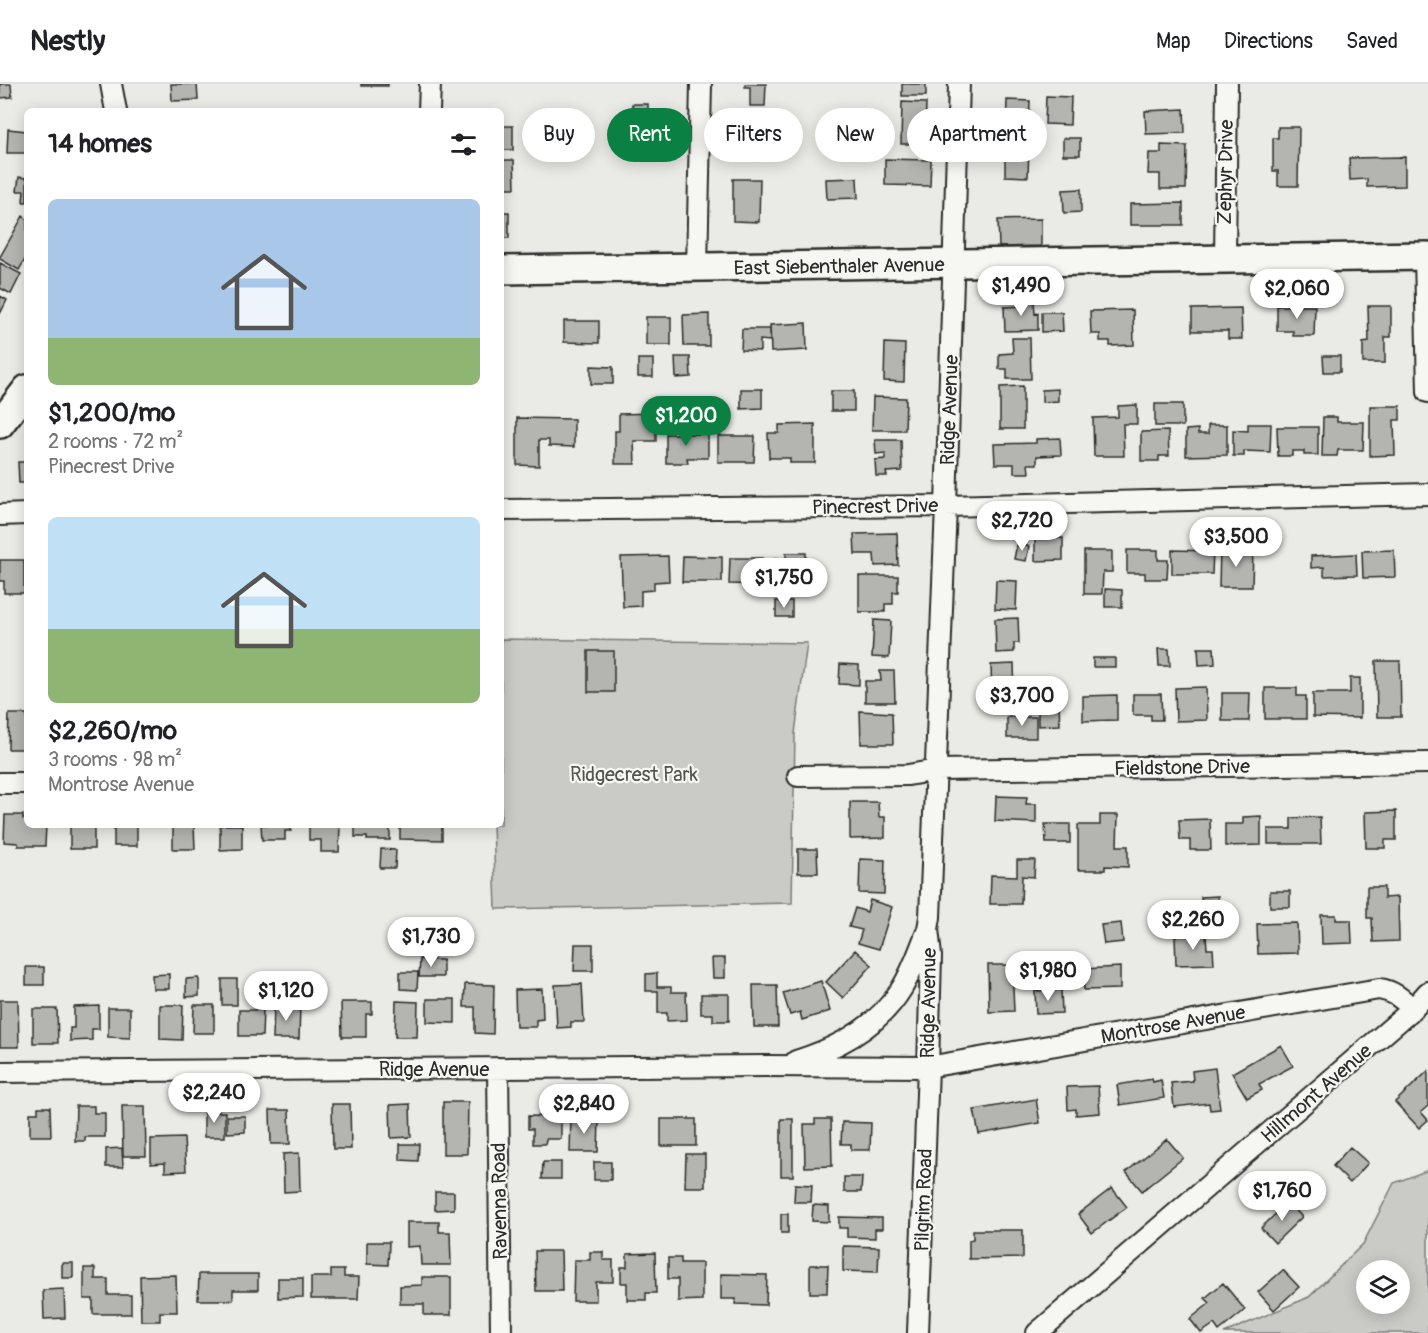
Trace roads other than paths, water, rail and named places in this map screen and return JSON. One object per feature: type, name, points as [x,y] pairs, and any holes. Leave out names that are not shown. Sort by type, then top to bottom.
[{"type":"main road","name":"East Siebenthaler Avenue","points":[[504,270],[1426,256]]},
{"type":"main road","points":[[0,424],[24,392]]},
{"type":"street","points":[[111,84],[115,108]]},
{"type":"street","points":[[429,108],[430,84]]},
{"type":"street","points":[[697,268],[700,84]]},
{"type":"street","name":"Ridge Avenue","points":[[0,1072],[766,1066],[928,1067],[931,956],[928,929],[937,770],[959,84]]},
{"type":"street","name":"Zephyr Drive","points":[[1225,259],[1227,84]]},
{"type":"street","points":[[1426,256],[1428,392]]},
{"type":"street","name":"Pinecrest Drive","points":[[504,510],[946,506],[1428,494]]},
{"type":"street","points":[[0,515],[24,514]]},
{"type":"street","name":"Fieldstone Drive","points":[[798,776],[908,775],[937,770],[1428,763]]},
{"type":"street","points":[[0,783],[24,783]]},
{"type":"street","points":[[766,1066],[785,1064],[818,1054],[866,1027],[901,989],[913,968],[928,929]]},
{"type":"street","name":"Montrose Avenue","points":[[928,1067],[1379,989],[1388,990],[1400,997],[1413,1009]]},
{"type":"street","name":"Hillmont Avenue","points":[[1037,1333],[1413,1009],[1428,992]]},
{"type":"street","name":"Pilgrim Road","points":[[918,1333],[928,1067]]},
{"type":"street","name":"Ravenna Road","points":[[498,1068],[501,1333]]},
{"type":"park label","name":"Ridgecrest Park","points":[[634,774]]}]
